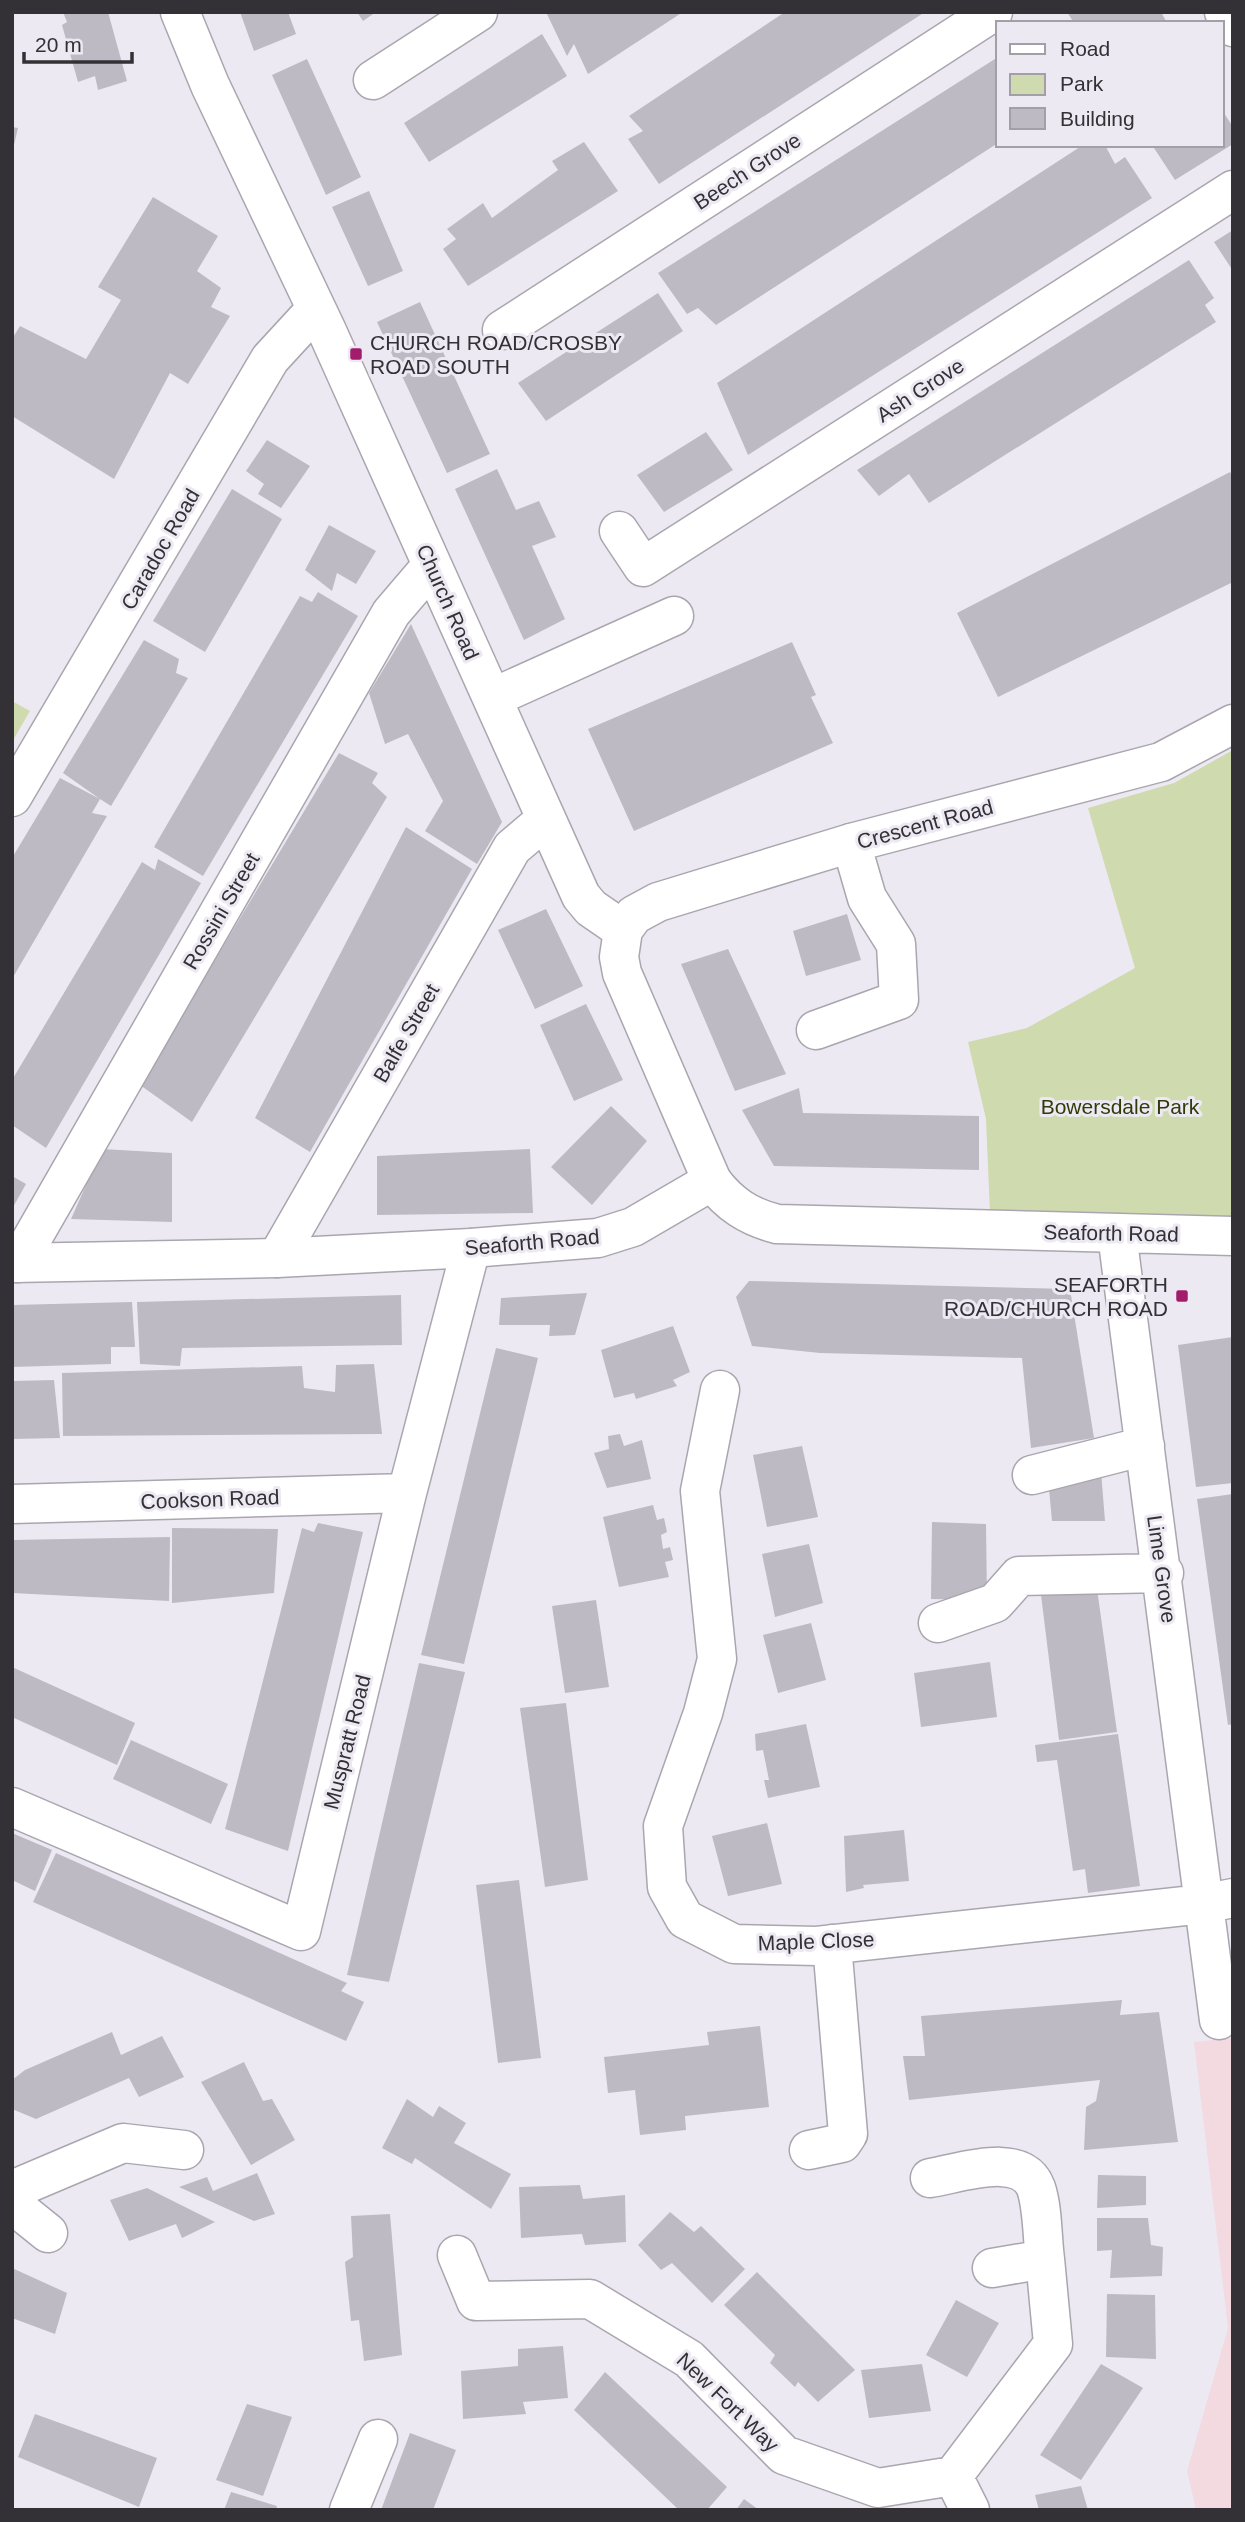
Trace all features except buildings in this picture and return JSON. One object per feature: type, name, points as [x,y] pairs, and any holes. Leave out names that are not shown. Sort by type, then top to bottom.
[{"type":"street","name":"Church Road","points":[[180,12],[210,85],[316,309],[581,896],[591,908],[623,930]]},
{"type":"street","points":[[373,80],[478,12]]},
{"type":"street","name":"Beech Grove","points":[[502,330],[993,12]]},
{"type":"street","points":[[1224,12],[1233,27]]},
{"type":"street","name":"Ash Grove","points":[[620,531],[642,567],[1233,190]]},
{"type":"street","name":"Caradoc Road","points":[[12,797],[270,359],[316,309]]},
{"type":"street","name":"Rossini Street","points":[[15,1263],[391,613],[432,565]]},
{"type":"street","points":[[492,698],[674,616]]},
{"type":"street","name":"Crescent Road","points":[[623,930],[644,908],[684,892],[851,844],[1161,762],[1233,724]]},
{"type":"street","name":"Balfe Street","points":[[277,1258],[512,848],[546,819]]},
{"type":"street","points":[[816,1030],[900,1000],[896,944],[867,898],[851,844]]},
{"type":"street","points":[[623,930],[619,957],[628,993],[712,1181]]},
{"type":"street","name":"Seaforth Road","points":[[15,1263],[277,1258],[471,1248],[616,1234],[661,1212],[712,1181],[737,1208],[757,1219],[777,1224],[1233,1236]]},
{"type":"street","name":"Lime Grove","points":[[1117,1234],[1164,1573],[1218,1901],[1219,2020]]},
{"type":"street","name":"Muspratt Road","points":[[12,1807],[302,1931],[407,1493],[471,1248]]},
{"type":"street","name":"Maple Close","points":[[720,1390],[699,1491],[717,1659],[703,1713],[663,1826],[667,1887],[685,1919],[734,1944],[832,1944],[1218,1901]]},
{"type":"street","points":[[1032,1475],[1145,1446]]},
{"type":"street","name":"Cookson Road","points":[[12,1504],[407,1493]]},
{"type":"street","points":[[938,1623],[995,1603],[1019,1576],[1164,1573]]},
{"type":"street","points":[[809,2150],[842,2143],[848,2134],[832,1944]]},
{"type":"street","points":[[12,2190],[123,2143],[184,2150]]},
{"type":"street","points":[[930,2178],[1001,2166],[1015,2168],[1028,2175],[1038,2196],[1053,2344],[953,2476],[970,2510]]},
{"type":"street","points":[[12,2204],[48,2233]]},
{"type":"street","name":"New Fort Way","points":[[457,2255],[476,2301],[590,2299],[689,2359],[783,2455],[878,2488],[953,2476]]},
{"type":"street","points":[[992,2268],[1045,2259]]},
{"type":"street","points":[[349,2510],[378,2439]]},
{"type":"shaded area","points":[[1233,2038],[1233,2510],[1196,2510],[1187,2471],[1228,2328],[1194,2042]]},
{"type":"green space","points":[[12,701],[30,711],[12,742]]},
{"type":"green space","name":"Bowersdale Park","points":[[1233,750],[1233,1221],[990,1214],[986,1119],[968,1042],[1027,1028],[1135,968],[1088,808],[1174,783]]},
{"type":"place","name":"CHURCH ROAD/CROSBY ROAD SOUTH","points":[[356,354]]},
{"type":"place","name":"SEAFORTH ROAD/CHURCH ROAD","points":[[1182,1296]]}]
